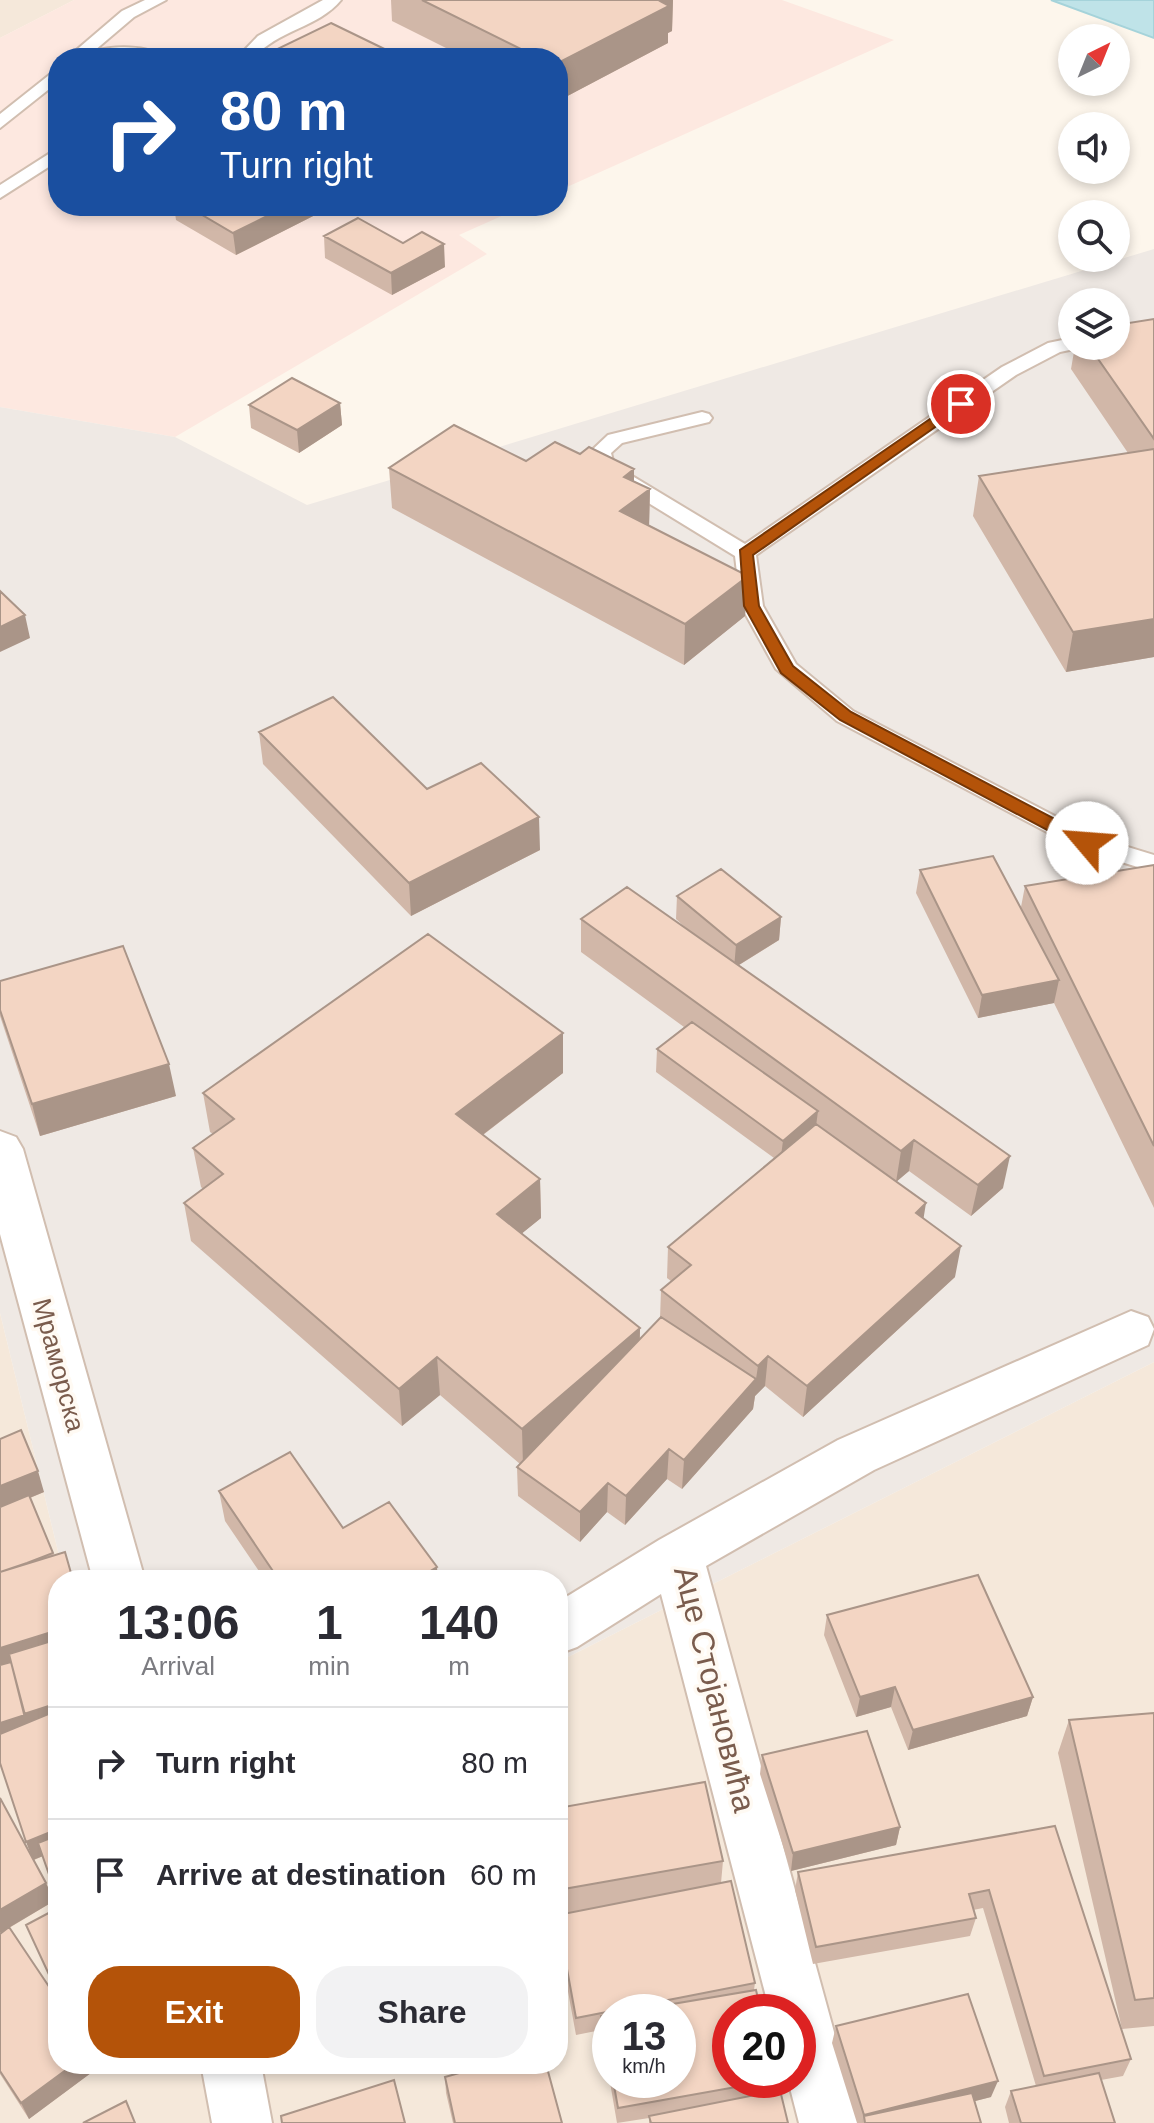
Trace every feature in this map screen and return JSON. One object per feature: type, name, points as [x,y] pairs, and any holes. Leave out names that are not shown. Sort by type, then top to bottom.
[{"type":"street","name":"Мраморска","points":[[0,1149],[116,1570]]},
{"type":"street","name":"Аце Стојановића","points":[[829,2123],[677,1556],[856,1455],[1142,1329]]},
{"type":"street","points":[[568,1624],[677,1556]]},
{"type":"street","points":[[233,2074],[242,2123]]},
{"type":"lane","points":[[87,48],[128,14],[158,0]]},
{"type":"lane","points":[[254,48],[264,37],[316,20],[333,0]]},
{"type":"lane","points":[[0,123],[48,82]]},
{"type":"lane","points":[[0,193],[48,160]]},
{"type":"lane","points":[[745,553],[1009,371],[1058,346]]},
{"type":"lane","points":[[702,418],[615,439],[600,452],[605,468],[745,553]]},
{"type":"lane","points":[[745,553],[752,606],[787,669],[845,716],[1087,843],[1154,864]]},
{"type":"shaded area","points":[[0,0],[74,0],[0,38]]},
{"type":"shaded area","points":[[74,0],[782,0],[894,40],[568,187],[568,48],[48,48],[48,216],[502,216],[459,235],[487,254],[175,437],[0,407],[0,38]]},
{"type":"shaded area","points":[[1154,249],[1154,1362],[568,1657],[568,1570],[63,1570],[0,1313],[0,407],[175,437],[307,505],[1078,272],[1130,272],[1130,256]]},
{"type":"shaded area","points":[[0,1313],[63,1570],[48,1570],[48,2074],[568,2074],[568,1657],[1154,1362],[1154,2123],[0,2123]]},
{"type":"water","points":[[1051,0],[1154,0],[1154,38],[1130,29],[1130,24],[1116,24]]},
{"type":"building","points":[[422,0],[661,0],[669,6],[568,58],[568,48],[519,48]]},
{"type":"building","points":[[331,23],[382,48],[279,48]]},
{"type":"building","points":[[204,216],[267,216],[233,233]]},
{"type":"building","points":[[358,218],[403,243],[422,232],[444,244],[391,273],[324,236]]},
{"type":"building","points":[[1154,319],[1154,439],[1099,360],[1130,360],[1130,323]]},
{"type":"building","points":[[292,378],[340,403],[297,430],[249,405]]},
{"type":"building","points":[[454,425],[526,461],[555,442],[580,454],[589,447],[634,469],[624,477],[650,489],[620,511],[748,576],[685,624],[389,468]]},
{"type":"building","points":[[1154,449],[1154,619],[1073,632],[979,476]]},
{"type":"building","points":[[0,591],[25,615],[0,627]]},
{"type":"building","points":[[333,697],[427,789],[481,763],[539,817],[409,883],[259,732]]},
{"type":"building","points":[[993,856],[1059,980],[982,995],[920,870]]},
{"type":"building","points":[[1154,865],[1154,1146],[1025,886]]},
{"type":"building","points":[[721,869],[781,917],[736,945],[677,896]]},
{"type":"building","points":[[627,887],[1010,1156],[978,1185],[914,1140],[901,1151],[581,919]]},
{"type":"building","points":[[428,934],[563,1033],[456,1114],[540,1179],[497,1214],[640,1328],[522,1429],[437,1357],[399,1389],[184,1203],[223,1174],[193,1148],[234,1119],[203,1093]]},
{"type":"building","points":[[123,946],[169,1064],[32,1104],[0,1010],[0,981]]},
{"type":"building","points":[[692,1022],[818,1111],[783,1141],[657,1049]]},
{"type":"building","points":[[816,1124],[926,1203],[916,1213],[961,1246],[807,1386],[768,1356],[758,1366],[661,1290],[691,1265],[668,1247]]},
{"type":"building","points":[[661,1317],[756,1379],[684,1460],[669,1449],[626,1496],[608,1483],[580,1512],[517,1467]]},
{"type":"building","points":[[21,1430],[38,1471],[0,1486],[0,1439]]},
{"type":"building","points":[[290,1452],[343,1528],[389,1502],[437,1567],[432,1570],[272,1570],[219,1491]]},
{"type":"building","points":[[29,1495],[53,1553],[0,1572],[0,1507]]},
{"type":"building","points":[[65,1552],[70,1570],[48,1570],[48,1633],[0,1648],[0,1572]]},
{"type":"building","points":[[978,1575],[1033,1697],[913,1730],[895,1687],[860,1697],[827,1615]]},
{"type":"building","points":[[48,1642],[48,1706],[24,1714],[9,1654]]},
{"type":"building","points":[[11,1662],[25,1715],[0,1723],[0,1665]]},
{"type":"building","points":[[1154,1713],[1154,1998],[1135,2000],[1069,1720]]},
{"type":"building","points":[[48,1714],[48,1833],[26,1842],[0,1763],[0,1734]]},
{"type":"building","points":[[867,1731],[900,1827],[793,1853],[762,1755]]},
{"type":"building","points":[[705,1782],[723,1861],[568,1888],[568,1806]]},
{"type":"building","points":[[0,1798],[46,1883],[0,1910]]},
{"type":"building","points":[[1055,1826],[1131,2059],[1044,2076],[989,1890],[969,1894],[976,1918],[816,1947],[798,1872]]},
{"type":"building","points":[[48,1839],[48,1872],[38,1843]]},
{"type":"building","points":[[731,1881],[755,1983],[696,1995],[592,1994],[592,2015],[576,2018],[568,1974],[568,1913]]},
{"type":"building","points":[[48,1913],[48,1972],[26,1925]]},
{"type":"building","points":[[9,1927],[48,1985],[48,2074],[60,2074],[21,2103],[0,2071],[0,1934]]},
{"type":"building","points":[[756,1990],[757,1994],[732,1994]]},
{"type":"building","points":[[968,1994],[998,2081],[864,2115],[836,2026]]},
{"type":"building","points":[[712,1997],[712,2091],[696,2094],[696,2000]]},
{"type":"building","points":[[1099,2073],[1115,2123],[1021,2123],[1011,2091]]},
{"type":"building","points":[[456,2074],[549,2074],[562,2123],[455,2123],[445,2077]]},
{"type":"building","points":[[394,2080],[405,2123],[282,2123],[281,2116]]},
{"type":"building","points":[[972,2093],[981,2123],[865,2123],[864,2116]]},
{"type":"building","points":[[616,2098],[674,2098],[618,2108]]},
{"type":"building","points":[[740,2098],[782,2098],[788,2123],[651,2123],[649,2116]]},
{"type":"building","points":[[126,2101],[135,2123],[83,2123]]},
{"type":"route","points":[[961,404],[745,553],[752,606],[787,669],[845,716],[1087,843]]}]
